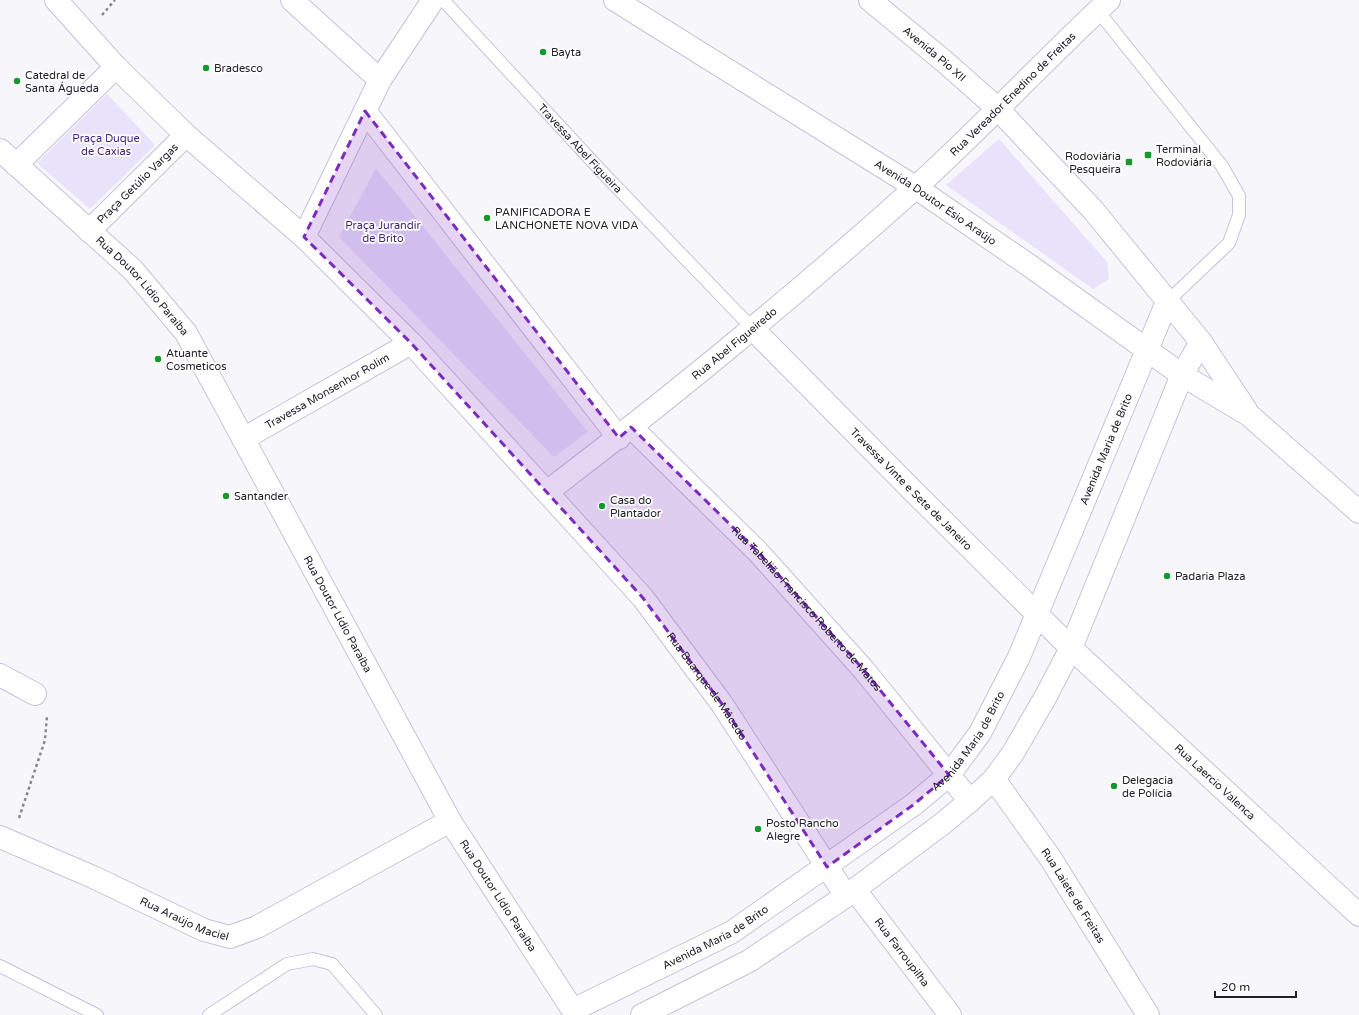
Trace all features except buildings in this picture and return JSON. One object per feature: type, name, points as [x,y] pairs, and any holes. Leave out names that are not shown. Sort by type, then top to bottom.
[{"type":"main road","name":"Praça Getúlio Vargas","points":[[56,0],[116,67],[186,135],[304,237]]},
{"type":"main road","points":[[292,0],[380,80]]},
{"type":"main road","points":[[433,0],[380,80],[304,237],[411,342],[548,492]]},
{"type":"main road","name":"Avenida Doutor Ésio Araújo","points":[[615,0],[915,187],[1030,266],[1182,375],[1249,415],[1359,512]]},
{"type":"main road","name":"Avenida Pio XII","points":[[870,0],[945,62],[997,108]]},
{"type":"main road","name":"Rua Vereador Enedino de Freitas","points":[[915,187],[1104,5]]},
{"type":"main road","points":[[16,165],[116,67]]},
{"type":"main road","name":"Avenida Doutor Ésio Araújo","points":[[997,108],[1093,210],[1201,342],[1249,415]]},
{"type":"main road","points":[[365,111],[625,432]]},
{"type":"main road","name":"Praça Getúlio Vargas","points":[[0,150],[89,231],[186,135]]},
{"type":"main road","name":"Rua Abel Figueiredo","points":[[548,492],[753,329],[915,187]]},
{"type":"main road","name":"Rua Doutor Lídio Paraíba","points":[[89,231],[133,270],[186,332],[450,821],[574,1012]]},
{"type":"main road","name":"Avenida Maria de Brito","points":[[574,1012],[732,932],[827,867],[913,805],[949,775],[980,733],[1019,657],[1167,302]]},
{"type":"main road","name":"Travessa Vinte e Sete de Janeiro","points":[[753,329],[912,490],[1038,613],[1071,648]]},
{"type":"main road","name":"Travessa Monsenhor Rolim","points":[[243,439],[411,342]]},
{"type":"main road","points":[[642,1015],[749,961],[851,893],[970,801],[994,779],[1013,753],[1046,696],[1071,648],[1182,375],[1201,342]]},
{"type":"main road","name":"Rua Tabelião Francisco Roberto de Matos","points":[[625,432],[759,553],[863,669],[970,801]]},
{"type":"main road","name":"Rua Buarque de Mâcedo","points":[[548,492],[643,598],[722,704],[827,867],[851,893]]},
{"type":"main road","name":"Rua Laercio Valenca","points":[[1071,648],[1359,915]]},
{"type":"main road","points":[[0,675],[35,694]]},
{"type":"main road","name":"Rua Laiete de Freitas","points":[[994,779],[1051,859],[1148,1015]]},
{"type":"main road","name":"Rua Araújo Maciel","points":[[6,839],[93,877],[204,930],[230,937],[257,927],[450,821]]},
{"type":"main road","name":"Rua Farroupilha","points":[[851,893],[950,1015]]},
{"type":"lane","name":"Travessa Abel Figueira","points":[[443,0],[597,167],[753,329]]},
{"type":"lane","points":[[1104,5],[1222,166],[1239,196],[1239,215],[1229,243],[1167,302]]},
{"type":"lane","points":[[209,1015],[288,964],[313,959],[332,964],[376,1015]]},
{"type":"lane","points":[[0,966],[97,1015]]},
{"type":"path","points":[[6,839],[45,740],[48,707],[35,694]]},
{"type":"highlighted area","points":[[365,111],[619,438],[631,427],[759,553],[863,669],[949,775],[913,805],[827,867],[722,704],[643,598],[411,343],[304,237]]},
{"type":"green space","name":"Praça Duque de Caxias","points":[[107,94],[155,145],[90,209],[37,163]]},
{"type":"green space","points":[[999,139],[1107,262],[1109,279],[1093,289],[946,185]]},
{"type":"green space","name":"Praça Jurandir de Brito","points":[[376,168],[588,432],[554,457],[339,237]]},
{"type":"place","name":"Bayta","points":[[543,52]]},
{"type":"place","name":"Bradesco","points":[[206,68]]},
{"type":"place","name":"Catedral de Santa Águeda","points":[[17,81]]},
{"type":"place","name":"Terminal Rodoviária","points":[[1148,155]]},
{"type":"place","name":"Rodoviária Pesqueira","points":[[1129,162]]},
{"type":"place","name":"PANIFICADORA E LANCHONETE NOVA VIDA","points":[[487,218]]},
{"type":"place","name":"Atuante Cosmeticos","points":[[158,359]]},
{"type":"place","name":"Santander","points":[[226,496]]},
{"type":"place","name":"Casa do Plantador","points":[[602,506]]},
{"type":"place","name":"Padaria Plaza","points":[[1167,576]]},
{"type":"place","name":"Delegacia de Polícia","points":[[1114,786]]},
{"type":"place","name":"Posto Rancho Alegre","points":[[758,829]]}]
